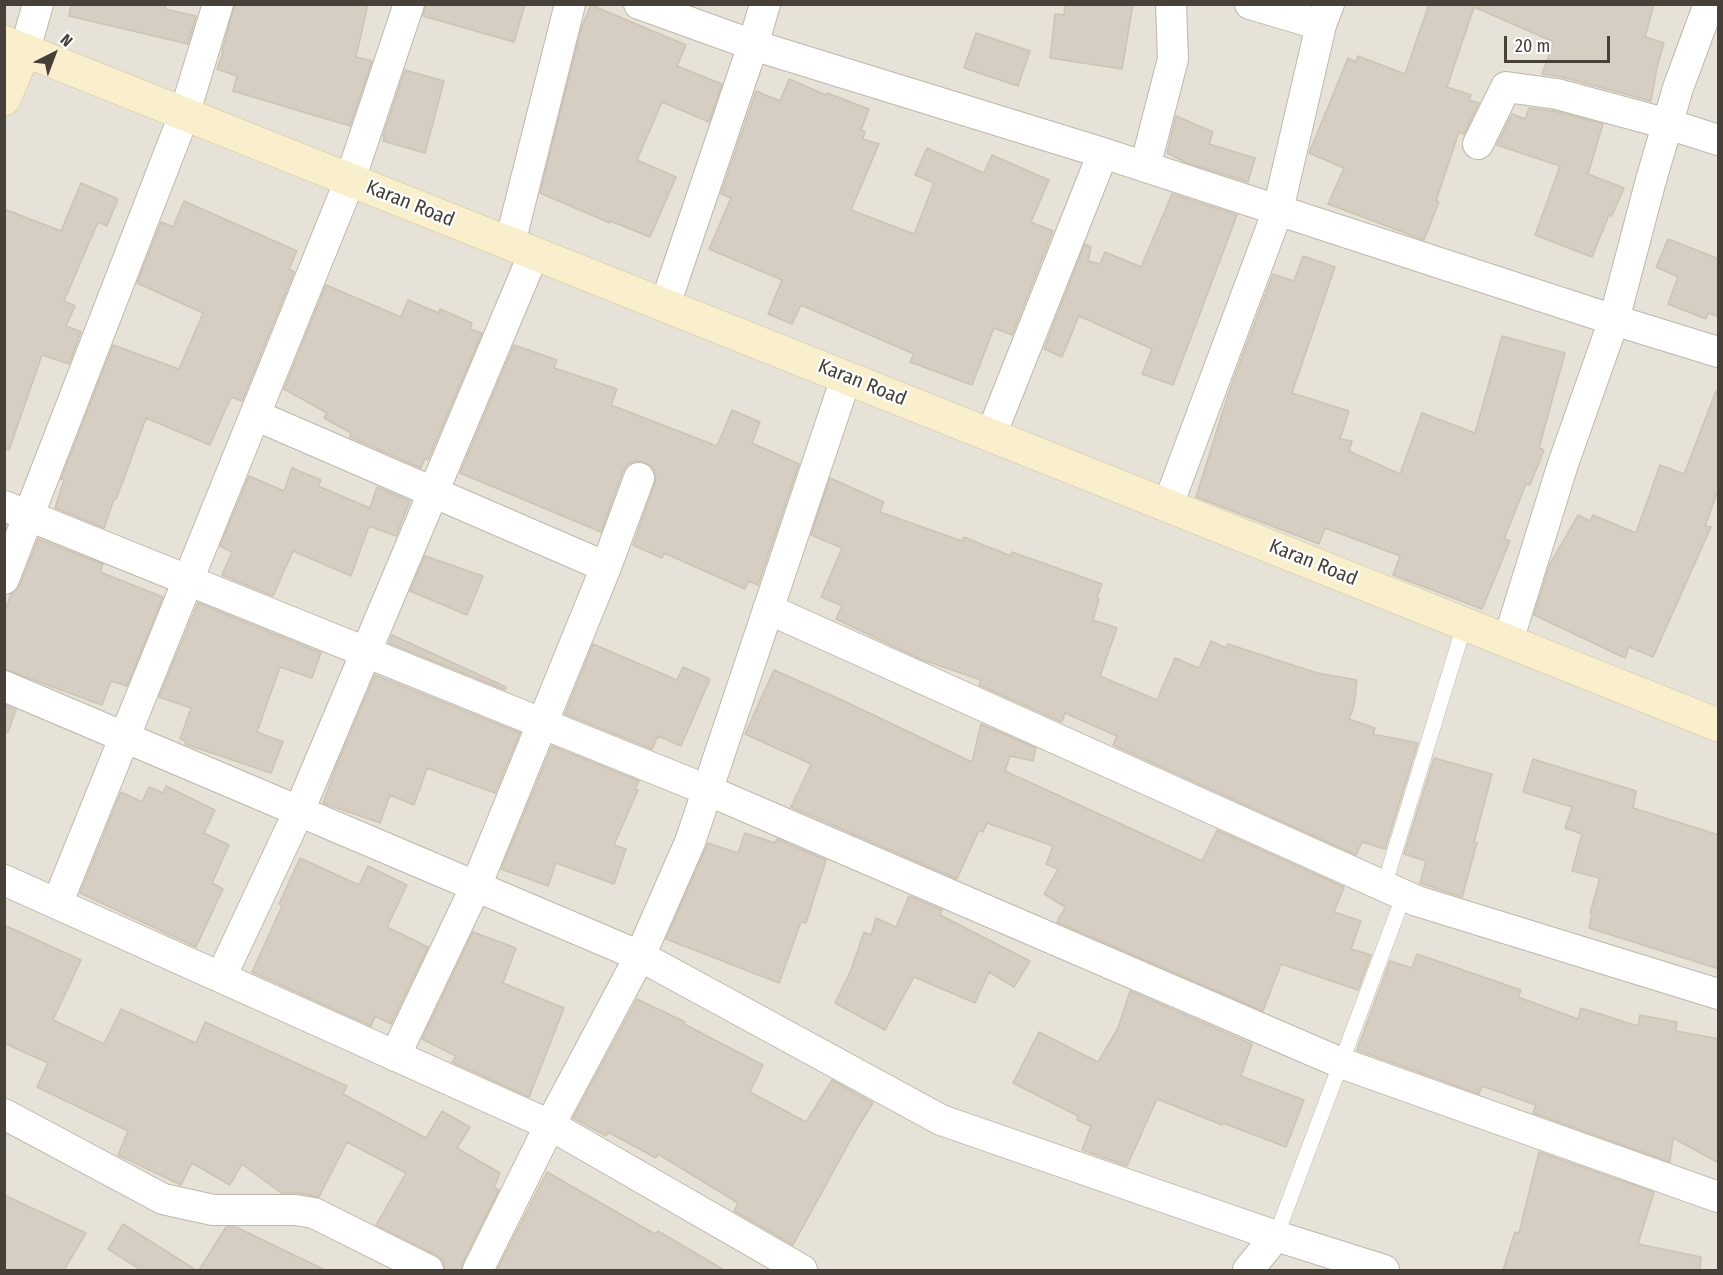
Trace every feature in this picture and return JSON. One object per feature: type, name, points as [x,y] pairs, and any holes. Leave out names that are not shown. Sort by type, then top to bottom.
[{"type":"street","points":[[4,99],[15,46],[38,4]]},
{"type":"street","points":[[4,579],[17,511],[184,115],[218,4]]},
{"type":"street","points":[[57,904],[350,180],[409,4]]},
{"type":"street","points":[[221,977],[299,811],[433,492],[522,248],[570,4]]},
{"type":"street","points":[[639,4],[753,45],[1103,153],[1614,320],[1719,352]]},
{"type":"street","points":[[664,305],[765,4]]},
{"type":"street","points":[[1145,167],[1173,59],[1171,4]]},
{"type":"street","points":[[1168,505],[1278,210],[1325,15],[1250,4]]},
{"type":"street","points":[[1508,641],[1563,464],[1614,320],[1678,88],[1708,4]]},
{"type":"street","name":"Karan Road","points":[[15,46],[1719,725]]},
{"type":"street","points":[[1478,144],[1506,87],[1557,94],[1719,140]]},
{"type":"street","points":[[991,435],[1103,153]]},
{"type":"street","points":[[478,1270],[550,1125],[640,956],[690,842],[846,378]]},
{"type":"street","points":[[255,415],[606,567]]},
{"type":"street","points":[[395,1056],[476,886],[606,567],[639,478]]},
{"type":"street","points":[[17,511],[707,790],[1341,1064],[1719,1197]]},
{"type":"street","points":[[768,609],[1417,901],[1719,994]]},
{"type":"street","points":[[4,686],[640,956],[941,1120],[1276,1236],[1384,1270]]},
{"type":"street","points":[[4,880],[550,1125],[802,1270]]},
{"type":"street","points":[[4,1114],[163,1199],[213,1210],[295,1210],[314,1213],[428,1270]]},
{"type":"street","points":[[1248,1270],[1276,1236]]},
{"type":"lane","points":[[1276,1236],[1341,1064],[1394,891],[1465,623]]},
{"type":"shaded area","points":[[5,5],[1718,5],[1718,1270],[5,1270]]},
{"type":"building","points":[[71,4],[166,4],[165,9],[196,16],[188,44],[69,16]]},
{"type":"building","points":[[235,4],[368,4],[356,57],[372,61],[350,126],[233,91],[237,76],[217,69]]},
{"type":"building","points":[[426,4],[525,4],[514,42],[423,16]]},
{"type":"building","points":[[1065,4],[1133,4],[1122,69],[1050,58],[1055,14],[1064,15]]},
{"type":"building","points":[[1429,4],[1654,4],[1645,37],[1664,43],[1651,101],[1562,77],[1542,74],[1554,42],[1474,7],[1447,87],[1471,95],[1469,100],[1479,103],[1464,134],[1459,132],[1436,201],[1439,202],[1424,240],[1328,204],[1344,168],[1309,153],[1348,58],[1356,62],[1358,56],[1405,74]]},
{"type":"building","points":[[591,5],[686,45],[677,66],[722,84],[709,122],[662,102],[637,160],[676,177],[650,237],[610,221],[610,223],[540,193],[582,26]]},
{"type":"building","points":[[976,33],[1030,51],[1018,86],[964,68]]},
{"type":"building","points":[[405,70],[444,81],[425,153],[383,141]]},
{"type":"building","points":[[789,79],[826,95],[827,93],[869,109],[861,130],[865,132],[863,139],[879,144],[851,210],[914,234],[934,183],[915,175],[927,148],[984,173],[992,155],[1049,180],[1031,222],[1053,231],[1012,335],[994,328],[972,385],[910,362],[914,354],[801,305],[792,324],[768,314],[782,280],[709,249],[731,198],[721,194],[756,91],[780,101]]},
{"type":"building","points":[[1529,108],[1554,111],[1603,124],[1588,174],[1624,188],[1612,216],[1609,215],[1592,257],[1535,235],[1560,166],[1497,145],[1512,114],[1525,119]]},
{"type":"building","points":[[1176,116],[1213,132],[1209,144],[1255,158],[1248,182],[1185,162],[1167,153]]},
{"type":"building","points":[[81,183],[118,199],[107,226],[98,222],[64,301],[75,306],[66,326],[81,332],[69,364],[42,355],[9,450],[4,449],[4,209],[61,231]]},
{"type":"building","points":[[1172,194],[1237,215],[1173,385],[1142,374],[1152,349],[1079,316],[1062,357],[1044,349],[1085,244],[1091,247],[1088,261],[1100,264],[1105,252],[1141,267]]},
{"type":"building","points":[[184,201],[297,251],[289,269],[294,272],[242,401],[231,397],[210,445],[146,418],[104,528],[55,508],[64,480],[61,479],[113,345],[179,369],[203,313],[137,283],[161,222],[173,227]]},
{"type":"building","points":[[1668,239],[1719,259],[1719,317],[1708,313],[1706,319],[1668,304],[1678,277],[1656,267]]},
{"type":"building","points":[[1303,256],[1335,267],[1292,393],[1349,411],[1340,439],[1352,441],[1349,451],[1400,474],[1422,413],[1475,433],[1502,336],[1565,353],[1539,448],[1544,450],[1530,485],[1526,484],[1504,539],[1510,541],[1482,609],[1393,575],[1400,556],[1325,528],[1319,544],[1196,497],[1230,389],[1273,274],[1294,281]]},
{"type":"building","points":[[326,285],[401,317],[408,300],[439,313],[440,309],[472,323],[470,329],[482,333],[428,460],[425,458],[421,468],[350,437],[351,433],[324,418],[327,413],[284,389]]},
{"type":"building","points":[[514,345],[557,360],[554,368],[617,389],[611,405],[717,446],[732,410],[760,422],[752,443],[799,464],[758,585],[749,581],[745,589],[664,553],[662,558],[633,545],[655,483],[656,475],[653,467],[644,462],[637,461],[628,464],[623,471],[601,532],[460,473]]},
{"type":"building","points":[[1716,391],[1719,391],[1719,488],[1705,526],[1711,527],[1653,657],[1629,647],[1625,658],[1534,615],[1550,564],[1578,515],[1590,521],[1593,515],[1636,533],[1660,465],[1684,474]]},
{"type":"building","points":[[292,468],[321,480],[318,486],[370,508],[377,487],[410,501],[396,536],[369,526],[351,576],[293,551],[273,596],[222,575],[232,552],[220,546],[249,476],[284,491]]},
{"type":"building","points":[[830,478],[884,502],[880,512],[962,541],[964,537],[1011,556],[1012,552],[1102,584],[1093,620],[1117,628],[1100,676],[1157,700],[1175,658],[1199,668],[1211,641],[1226,648],[1228,644],[1317,673],[1357,680],[1354,706],[1349,719],[1375,728],[1373,734],[1418,743],[1385,849],[1362,842],[1356,855],[1113,745],[1117,736],[1065,713],[1062,722],[979,685],[981,680],[920,659],[836,619],[842,606],[821,597],[842,548],[811,535]]},
{"type":"building","points":[[38,539],[103,564],[100,572],[163,597],[127,686],[111,681],[102,705],[4,669],[4,613],[11,594],[20,585]]},
{"type":"building","points":[[425,556],[483,576],[467,615],[410,591]]},
{"type":"building","points":[[198,603],[321,653],[312,678],[280,667],[257,732],[283,742],[271,773],[185,744],[186,741],[180,739],[191,708],[159,697]]},
{"type":"building","points":[[392,635],[506,687],[505,690],[389,643]]},
{"type":"building","points":[[593,644],[677,680],[683,667],[710,679],[681,746],[658,736],[652,749],[565,714]]},
{"type":"building","points":[[774,670],[972,762],[981,724],[1036,748],[1033,761],[1010,756],[1005,771],[1202,861],[1217,830],[1344,887],[1334,912],[1361,921],[1351,949],[1371,955],[1358,990],[1281,964],[1263,1011],[1057,922],[1065,907],[1044,894],[1058,869],[1046,864],[1053,846],[987,823],[983,832],[979,830],[957,879],[791,807],[811,764],[745,734]]},
{"type":"building","points":[[375,675],[520,733],[495,793],[427,768],[414,805],[390,795],[380,823],[323,803]]},
{"type":"building","points":[[4,705],[16,710],[8,732],[4,732]]},
{"type":"building","points":[[552,746],[639,781],[635,789],[638,790],[614,845],[626,849],[614,884],[556,863],[548,886],[501,869]]},
{"type":"building","points":[[1434,758],[1492,774],[1462,897],[1420,883],[1426,861],[1404,854]]},
{"type":"building","points":[[1533,759],[1636,791],[1633,808],[1719,835],[1719,969],[1589,928],[1592,914],[1590,913],[1600,878],[1572,871],[1582,834],[1565,828],[1572,807],[1523,792]]},
{"type":"building","points":[[166,786],[215,810],[204,833],[229,845],[212,883],[223,889],[196,947],[80,893],[121,792],[142,802],[149,787],[163,793]]},
{"type":"building","points":[[745,833],[775,843],[777,839],[826,860],[806,923],[801,922],[779,983],[666,939],[708,843],[738,853]]},
{"type":"building","points":[[300,858],[359,885],[368,866],[407,885],[387,927],[428,947],[391,1024],[375,1016],[371,1026],[252,972],[282,906],[279,904]]},
{"type":"building","points":[[909,896],[942,910],[940,915],[1030,961],[1014,987],[989,972],[975,1003],[914,977],[885,1030],[835,1003],[851,970],[864,932],[871,935],[876,918],[896,927]]},
{"type":"building","points":[[4,925],[81,960],[53,1020],[104,1044],[121,1009],[196,1043],[205,1022],[347,1086],[343,1094],[426,1138],[442,1111],[470,1127],[457,1148],[500,1173],[494,1188],[499,1190],[461,1270],[445,1270],[443,1261],[436,1255],[376,1225],[406,1173],[347,1142],[319,1197],[281,1193],[242,1164],[230,1185],[192,1163],[181,1185],[118,1155],[128,1131],[37,1087],[48,1063],[4,1043]]},
{"type":"building","points":[[473,932],[516,948],[503,983],[564,1008],[529,1097],[452,1062],[456,1056],[422,1039]]},
{"type":"building","points":[[1417,954],[1521,990],[1518,997],[1578,1019],[1581,1008],[1638,1026],[1640,1015],[1677,1022],[1676,1031],[1719,1039],[1719,1163],[1673,1138],[1670,1162],[1533,1113],[1536,1105],[1482,1086],[1479,1094],[1357,1050],[1390,961],[1412,968]]},
{"type":"building","points":[[1130,991],[1252,1044],[1241,1076],[1304,1100],[1286,1147],[1157,1099],[1127,1166],[1082,1150],[1091,1126],[1077,1120],[1078,1116],[1013,1083],[1039,1032],[1098,1062],[1118,1028]]},
{"type":"building","points":[[637,999],[685,1022],[684,1024],[763,1065],[750,1092],[806,1122],[832,1080],[873,1103],[793,1245],[734,1211],[738,1203],[658,1154],[656,1158],[608,1132],[606,1136],[573,1118]]},
{"type":"building","points":[[1539,1152],[1654,1192],[1638,1244],[1701,1257],[1700,1270],[1503,1270],[1515,1232],[1519,1233]]},
{"type":"building","points":[[547,1172],[655,1234],[658,1231],[724,1270],[497,1270]]},
{"type":"building","points":[[4,1195],[86,1233],[64,1270],[4,1270]]},
{"type":"building","points":[[123,1224],[196,1270],[141,1270],[108,1249]]},
{"type":"building","points":[[226,1227],[236,1227],[325,1270],[199,1270]]}]
